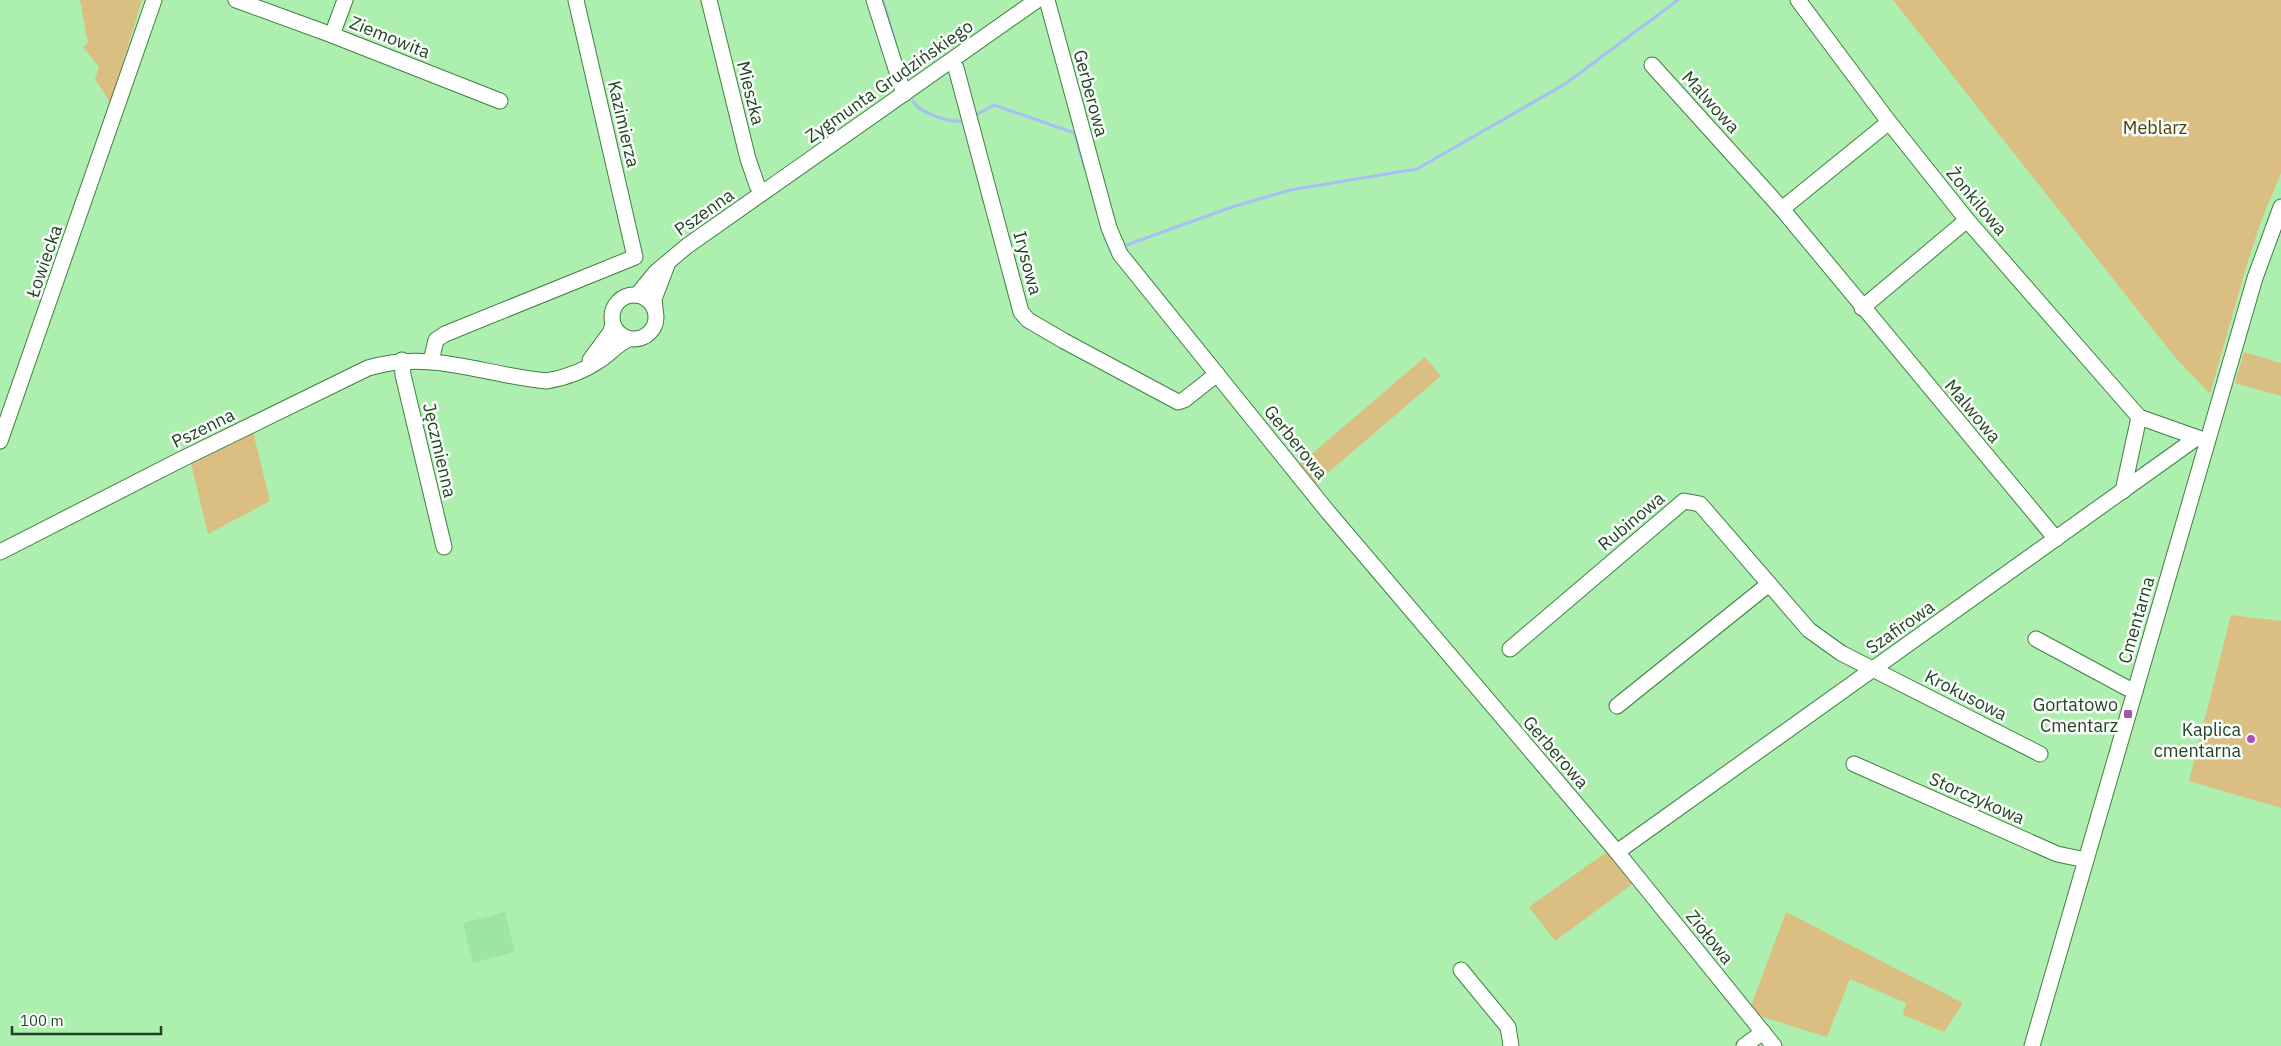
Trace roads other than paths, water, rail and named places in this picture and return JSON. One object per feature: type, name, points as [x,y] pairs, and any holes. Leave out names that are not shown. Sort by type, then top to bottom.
[{"type":"street","name":"Łowiecka","points":[[0,441],[123,94],[154,0]]},
{"type":"street","name":"Ziemowita","points":[[236,0],[332,35],[500,102]]},
{"type":"street","points":[[332,35],[344,0]]},
{"type":"street","name":"Kazimierza","points":[[431,361],[436,340],[445,334],[635,257],[576,0]]},
{"type":"street","name":"Mieszka","points":[[709,0],[748,159],[762,194]]},
{"type":"street","points":[[874,0],[904,94]]},
{"type":"street","name":"Zygmunta Grudzińskiego","points":[[762,194],[1037,0]]},
{"type":"street","name":"Gerberowa","points":[[1047,0],[1114,243],[1134,275],[1421,623],[1618,852]]},
{"type":"street","name":"Żonkilowa","points":[[1798,0],[1889,122],[1967,220],[2140,417],[2202,440]]},
{"type":"street","name":"Irysowa","points":[[951,60],[956,68],[973,128],[1021,312],[1028,320],[1064,341],[1178,402],[1184,400],[1217,374]]},
{"type":"street","name":"Malwowa","points":[[1652,65],[1782,209],[1862,308],[2056,539]]},
{"type":"street","points":[[1782,209],[1889,122]]},
{"type":"street","name":"Pszenna","points":[[586,368],[610,333],[613,325],[612,314],[617,303],[626,296],[637,295],[668,262],[762,194]]},
{"type":"street","name":"Cmentarna","points":[[2032,1046],[2135,690],[2202,440],[2255,278],[2281,207]]},
{"type":"street","points":[[1862,308],[1967,220]]},
{"type":"street","name":"Pszenna","points":[[0,552],[368,368],[402,360],[431,361],[546,381],[558,379],[586,368],[601,359],[621,342],[629,339],[641,339],[652,332],[656,320],[654,299],[668,262]]},
{"type":"street","points":[[637,295],[647,299],[654,308]]},
{"type":"street","points":[[613,325],[619,334],[629,339]]},
{"type":"street","name":"Jęczmienna","points":[[402,360],[403,375],[444,547]]},
{"type":"street","points":[[2123,491],[2140,417]]},
{"type":"street","name":"Szafirowa","points":[[1618,852],[2123,491],[2202,440]]},
{"type":"street","name":"Rubinowa","points":[[1510,649],[1684,501],[1700,504],[1809,630],[1841,653],[1874,668]]},
{"type":"street","points":[[1617,706],[1769,584]]},
{"type":"street","points":[[2036,639],[2127,688],[2135,690]]},
{"type":"street","name":"Krokusowa","points":[[1874,668],[2040,754]]},
{"type":"street","name":"Storczykowa","points":[[1854,764],[2057,854],[2086,860]]},
{"type":"street","name":"Ziołowa","points":[[1618,852],[1774,1046]]},
{"type":"street","points":[[1461,970],[1508,1027],[1511,1046]]},
{"type":"street","points":[[1744,1046],[1763,1032]]},
{"type":"waterway","points":[[883,0],[896,45]]},
{"type":"waterway","points":[[1121,247],[1232,207],[1290,190],[1417,169],[1565,84],[1678,0]]},
{"type":"waterway","points":[[913,101],[922,110],[937,117],[954,121],[966,120]]},
{"type":"waterway","points":[[976,115],[994,105],[1072,132],[1075,134],[1085,169]]},
{"type":"waterway","points":[[1105,238],[1111,250]]},
{"type":"place","name":"Gortatowo Cmentarz","points":[[2128,714]]},
{"type":"place","name":"Kaplica cmentarna","points":[[2251,739]]},
{"type":"park label","name":"Meblarz","points":[[2155,127]]}]
